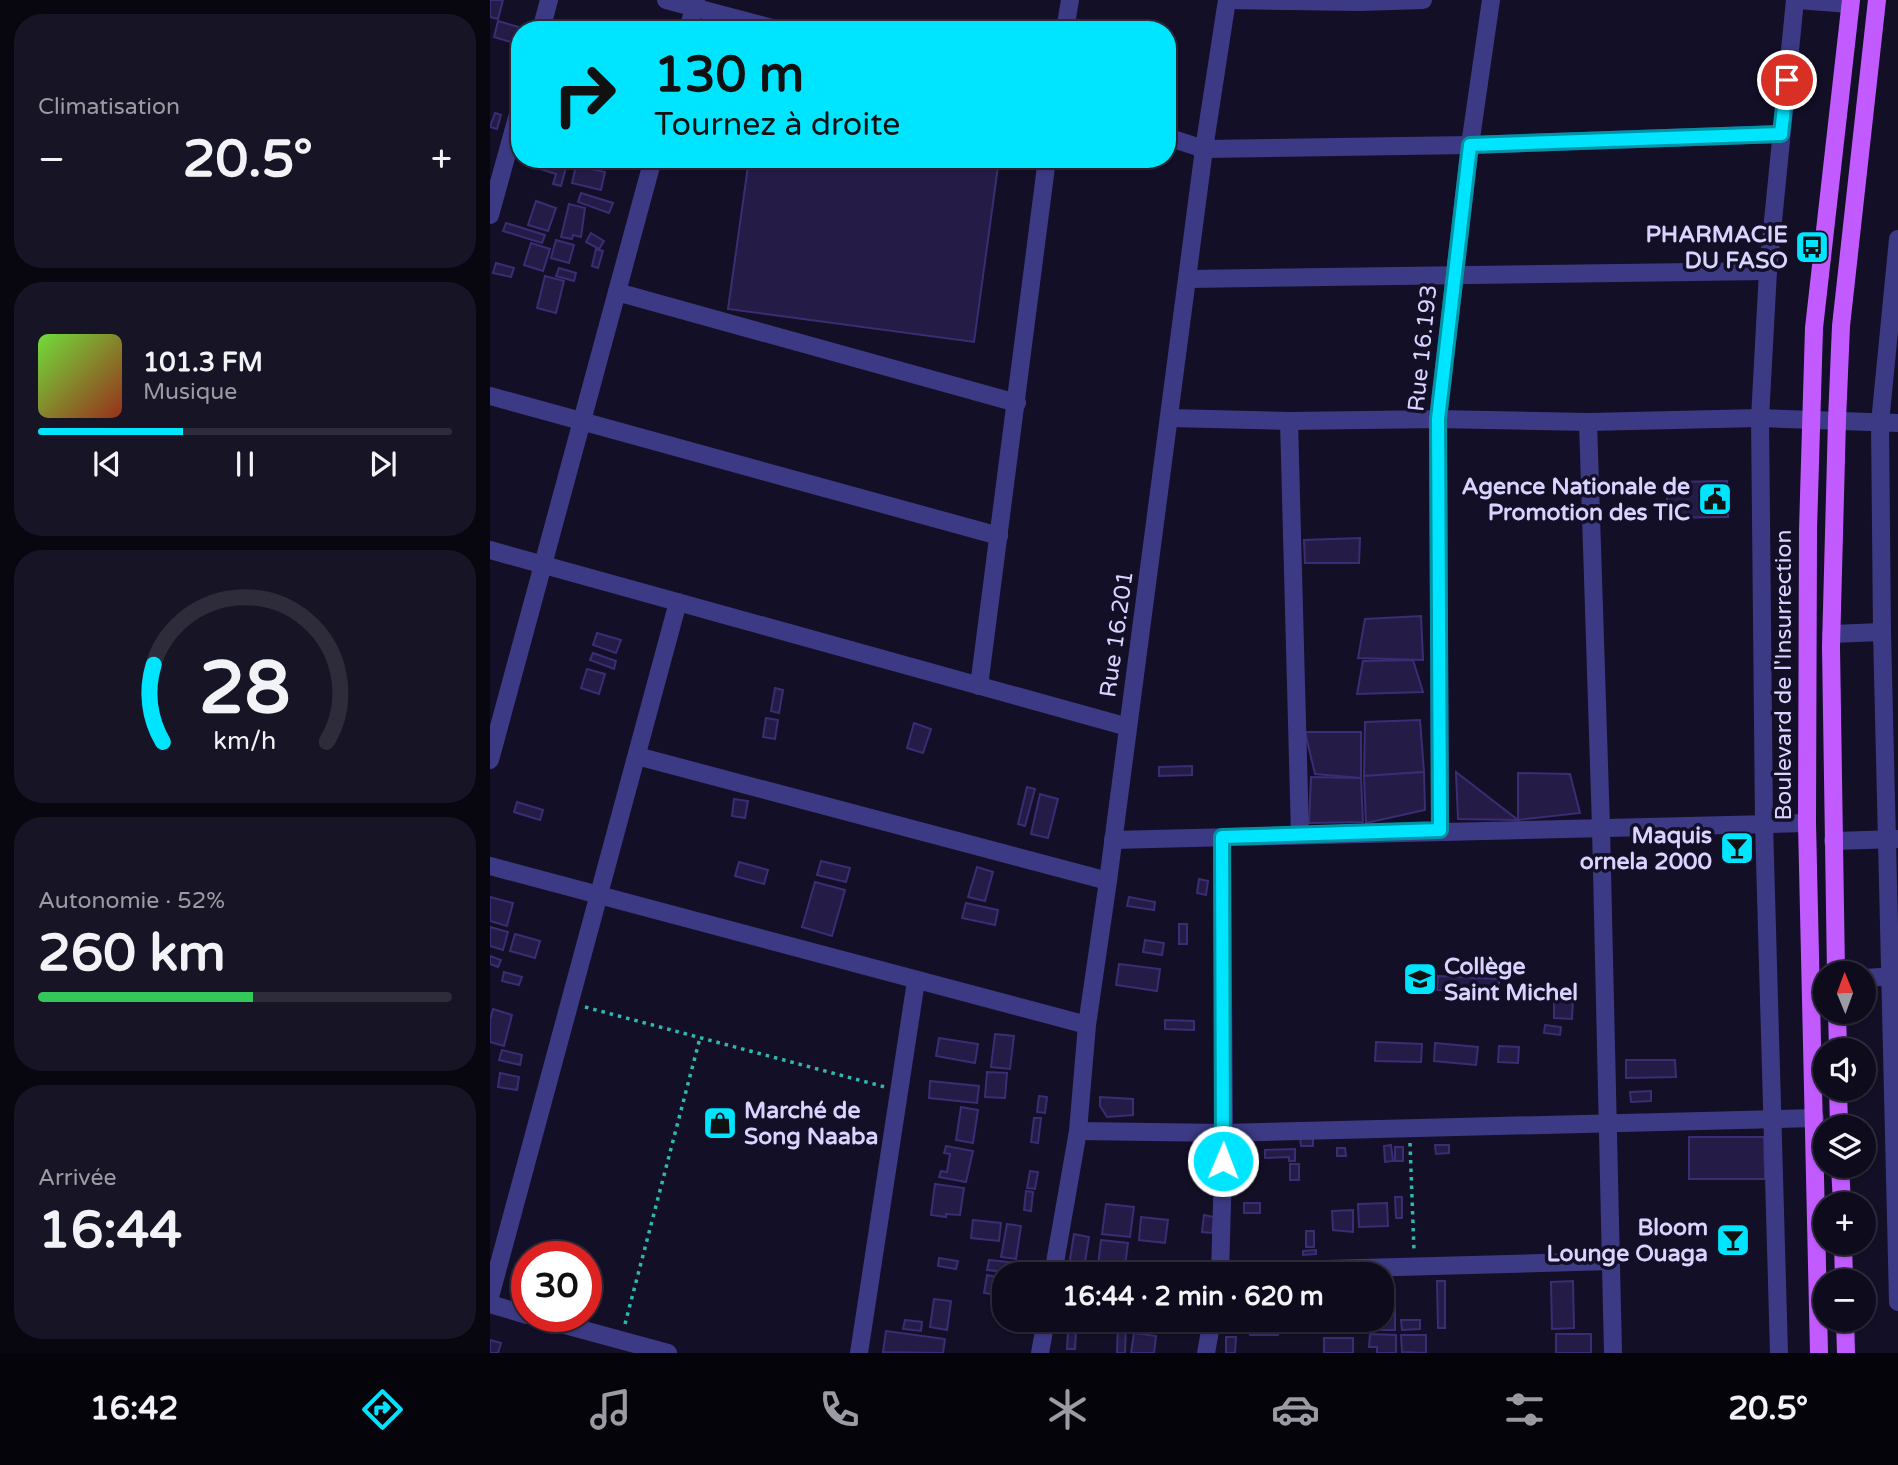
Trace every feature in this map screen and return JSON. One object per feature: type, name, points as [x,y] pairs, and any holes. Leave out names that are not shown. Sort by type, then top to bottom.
[{"type":"main road","name":"Boulevard de l'Insurrection","points":[[1836,961],[1830,634],[1841,326],[1877,0]]},
{"type":"main road","name":"Boulevard de l'Insurrection","points":[[1815,1115],[1807,823],[1811,419],[1814,328],[1851,2]]},
{"type":"main road","name":"Boulevard de l'Insurrection","points":[[1816,1178],[1819,1353]]},
{"type":"main road","points":[[1845,1332],[1846,1353]]},
{"type":"street","points":[[543,21],[549,0]]},
{"type":"street","points":[[666,0],[695,4],[751,21]]},
{"type":"street","points":[[1066,21],[1070,0]]},
{"type":"street","points":[[1227,0],[1423,0]]},
{"type":"street","name":"Rue 16.201","points":[[1056,1262],[1078,1131],[1087,1026],[1204,149],[1227,0]]},
{"type":"street","name":"Rue 16.193","points":[[1440,830],[1438,419],[1490,0]]},
{"type":"street","points":[[1779,1353],[1764,823],[1760,418],[1768,271],[1796,0],[1851,2]]},
{"type":"street","points":[[690,21],[695,4]]},
{"type":"street","points":[[1176,140],[1204,149],[1470,145],[1781,134]]},
{"type":"street","points":[[490,215],[511,139]]},
{"type":"street","points":[[490,760],[651,168]]},
{"type":"street","points":[[979,686],[1046,168]]},
{"type":"street","points":[[1898,239],[1882,632],[1892,839],[1898,1302]]},
{"type":"street","points":[[1188,279],[1768,271]]},
{"type":"street","points":[[617,292],[1017,403]]},
{"type":"street","points":[[490,396],[999,536]]},
{"type":"street","points":[[1170,418],[1588,422],[1760,418],[1889,423]]},
{"type":"street","points":[[1289,421],[1300,835]]},
{"type":"street","points":[[1588,422],[1601,827],[1613,1353]]},
{"type":"street","points":[[490,550],[1128,727]]},
{"type":"street","points":[[490,1297],[678,602]]},
{"type":"street","points":[[1830,634],[1882,632]]},
{"type":"street","points":[[637,756],[1108,881]]},
{"type":"street","points":[[1113,840],[1807,823]]},
{"type":"street","points":[[1220,1262],[1224,1133],[1222,837]]},
{"type":"street","points":[[1833,841],[1892,839]]},
{"type":"street","points":[[490,866],[1087,1026]]},
{"type":"street","points":[[1876,977],[1894,976]]},
{"type":"street","points":[[859,1353],[916,981]]},
{"type":"street","points":[[1078,1131],[1224,1133],[1813,1118]]},
{"type":"street","points":[[1394,1268],[1611,1261]]},
{"type":"street","points":[[490,1304],[511,1310]]},
{"type":"street","points":[[588,1332],[668,1353]]},
{"type":"street","points":[[1040,1353],[1043,1332]]},
{"type":"street","points":[[1206,1353],[1210,1332]]},
{"type":"path","points":[[570,1003],[901,1091]]},
{"type":"path","points":[[620,1341],[700,1038]]},
{"type":"path","points":[[1409,1127],[1415,1267]]},
{"type":"building","points":[[490,0],[503,0],[498,19],[490,17]]},
{"type":"building","points":[[498,21],[511,25],[511,42],[494,37]]},
{"type":"building","points":[[495,113],[501,115],[497,129],[490,127]]},
{"type":"building","points":[[566,168],[561,186],[553,184],[556,174],[540,169]]},
{"type":"building","points":[[576,168],[605,172],[601,190],[572,183]]},
{"type":"building","points":[[748,168],[998,168],[974,342],[728,309]]},
{"type":"building","points":[[581,193],[613,203],[609,213],[578,202]]},
{"type":"building","points":[[536,201],[556,208],[548,231],[528,225]]},
{"type":"building","points":[[569,204],[585,208],[581,237],[573,235],[572,239],[561,237]]},
{"type":"building","points":[[506,223],[545,235],[542,243],[503,231]]},
{"type":"building","points":[[591,233],[604,241],[599,249],[586,242]]},
{"type":"building","points":[[556,240],[574,245],[569,263],[551,258]]},
{"type":"building","points":[[531,243],[550,249],[543,271],[524,265]]},
{"type":"building","points":[[596,249],[603,251],[598,268],[592,266]]},
{"type":"building","points":[[496,263],[514,268],[511,277],[493,273]]},
{"type":"building","points":[[559,268],[576,273],[574,281],[556,276]]},
{"type":"building","points":[[545,276],[564,281],[556,313],[537,308]]},
{"type":"building","points":[[1727,481],[1728,517],[1659,518],[1659,504],[1667,504],[1667,489],[1672,489],[1672,482]]},
{"type":"building","points":[[1360,538],[1359,563],[1305,563],[1304,540]]},
{"type":"building","points":[[1421,616],[1423,660],[1358,658],[1365,619]]},
{"type":"building","points":[[597,633],[621,640],[616,653],[593,645]]},
{"type":"building","points":[[593,653],[616,661],[614,669],[590,660]]},
{"type":"building","points":[[1413,660],[1423,692],[1357,694],[1363,661]]},
{"type":"building","points":[[587,669],[605,674],[599,694],[581,688]]},
{"type":"building","points":[[775,688],[783,690],[779,713],[771,711]]},
{"type":"building","points":[[766,718],[778,720],[775,739],[763,737]]},
{"type":"building","points":[[1420,720],[1424,772],[1364,776],[1365,722]]},
{"type":"building","points":[[914,723],[931,729],[923,753],[907,748]]},
{"type":"building","points":[[1305,732],[1361,732],[1361,778],[1315,774]]},
{"type":"building","points":[[1192,766],[1192,775],[1159,776],[1159,767]]},
{"type":"building","points":[[1424,772],[1425,810],[1366,823],[1364,776]]},
{"type":"building","points":[[1456,772],[1518,820],[1458,819]]},
{"type":"building","points":[[1518,773],[1570,774],[1580,813],[1518,820]]},
{"type":"building","points":[[1311,777],[1361,778],[1363,822],[1309,823]]},
{"type":"building","points":[[1027,787],[1035,789],[1025,826],[1018,824]]},
{"type":"building","points":[[1040,794],[1058,799],[1048,838],[1031,834]]},
{"type":"building","points":[[734,799],[748,801],[745,818],[732,816]]},
{"type":"building","points":[[517,802],[543,810],[540,820],[514,812]]},
{"type":"building","points":[[821,861],[850,868],[846,882],[817,875]]},
{"type":"building","points":[[739,862],[768,870],[764,884],[735,876]]},
{"type":"building","points":[[977,867],[993,872],[985,901],[968,897]]},
{"type":"building","points":[[1199,879],[1208,881],[1206,895],[1197,893]]},
{"type":"building","points":[[815,882],[845,890],[832,936],[802,927]]},
{"type":"building","points":[[490,897],[513,903],[507,926],[490,921]]},
{"type":"building","points":[[1129,897],[1155,902],[1154,910],[1127,906]]},
{"type":"building","points":[[966,903],[998,910],[995,925],[962,918]]},
{"type":"building","points":[[1179,924],[1187,924],[1187,944],[1179,944]]},
{"type":"building","points":[[490,927],[508,932],[503,950],[490,946]]},
{"type":"building","points":[[515,934],[540,941],[535,958],[510,951]]},
{"type":"building","points":[[1145,940],[1164,943],[1162,955],[1143,952]]},
{"type":"building","points":[[490,956],[501,960],[498,967],[490,964]]},
{"type":"building","points":[[1119,964],[1160,969],[1157,991],[1116,985]]},
{"type":"building","points":[[504,972],[522,977],[519,985],[502,981]]},
{"type":"building","points":[[1438,976],[1499,979],[1499,992],[1437,990]]},
{"type":"building","points":[[1554,998],[1573,998],[1572,1019],[1554,1018]]},
{"type":"building","points":[[493,1009],[512,1015],[504,1046],[490,1042]]},
{"type":"building","points":[[1165,1020],[1194,1021],[1194,1030],[1165,1029]]},
{"type":"building","points":[[1545,1025],[1561,1027],[1560,1035],[1544,1033]]},
{"type":"building","points":[[995,1034],[1014,1036],[1010,1069],[991,1067]]},
{"type":"building","points":[[939,1038],[978,1044],[975,1063],[936,1056]]},
{"type":"building","points":[[1376,1042],[1422,1044],[1421,1062],[1375,1061]]},
{"type":"building","points":[[1435,1043],[1478,1047],[1476,1065],[1434,1061]]},
{"type":"building","points":[[1499,1046],[1519,1047],[1518,1063],[1498,1062]]},
{"type":"building","points":[[502,1050],[522,1055],[520,1065],[499,1060]]},
{"type":"building","points":[[1626,1060],[1675,1060],[1676,1077],[1626,1078]]},
{"type":"building","points":[[987,1072],[1007,1073],[1005,1098],[985,1097]]},
{"type":"building","points":[[500,1073],[519,1077],[517,1090],[498,1087]]},
{"type":"building","points":[[930,1081],[979,1086],[977,1103],[929,1098]]},
{"type":"building","points":[[1651,1091],[1651,1101],[1631,1102],[1630,1092]]},
{"type":"building","points":[[1039,1096],[1047,1097],[1045,1113],[1037,1112]]},
{"type":"building","points":[[1100,1097],[1133,1099],[1133,1115],[1107,1117],[1100,1106]]},
{"type":"building","points":[[961,1107],[978,1110],[973,1143],[956,1140]]},
{"type":"building","points":[[1034,1118],[1041,1118],[1038,1143],[1031,1142]]},
{"type":"building","points":[[1689,1137],[1764,1137],[1765,1179],[1689,1179]]},
{"type":"building","points":[[1300,1138],[1313,1138],[1313,1146],[1301,1146]]},
{"type":"building","points":[[1391,1145],[1393,1161],[1385,1162],[1384,1146]]},
{"type":"building","points":[[1435,1145],[1449,1145],[1449,1153],[1436,1154]]},
{"type":"building","points":[[946,1146],[973,1151],[966,1182],[939,1177],[941,1171],[947,1172],[950,1154],[944,1153]]},
{"type":"building","points":[[1395,1147],[1403,1147],[1403,1161],[1395,1161]]},
{"type":"building","points":[[1337,1148],[1345,1148],[1346,1156],[1337,1156]]},
{"type":"building","points":[[1295,1149],[1295,1161],[1289,1161],[1289,1157],[1265,1158],[1265,1150]]},
{"type":"building","points":[[1290,1164],[1299,1164],[1299,1180],[1290,1180]]},
{"type":"building","points":[[1030,1171],[1038,1172],[1035,1189],[1027,1188]]},
{"type":"building","points":[[935,1184],[964,1188],[960,1215],[931,1215]]},
{"type":"building","points":[[1026,1191],[1033,1192],[1031,1211],[1024,1210]]},
{"type":"building","points":[[1395,1197],[1402,1197],[1402,1218],[1396,1218]]},
{"type":"building","points":[[1244,1203],[1260,1203],[1260,1213],[1244,1213]]},
{"type":"building","points":[[1387,1203],[1388,1226],[1359,1227],[1358,1204]]},
{"type":"building","points":[[1106,1204],[1134,1207],[1130,1237],[1102,1234]]},
{"type":"building","points":[[1353,1210],[1353,1232],[1333,1230],[1332,1211]]},
{"type":"building","points":[[1204,1215],[1214,1217],[1212,1233],[1202,1232]]},
{"type":"building","points":[[1141,1217],[1168,1220],[1165,1243],[1139,1240]]},
{"type":"building","points":[[973,1220],[1001,1223],[999,1241],[971,1238]]},
{"type":"building","points":[[1007,1224],[1021,1226],[1016,1259],[1001,1257]]},
{"type":"building","points":[[1306,1231],[1314,1231],[1314,1247],[1306,1247]]},
{"type":"building","points":[[1074,1234],[1089,1237],[1085,1262],[1070,1262]]},
{"type":"building","points":[[1101,1240],[1128,1243],[1126,1262],[1098,1262]]},
{"type":"building","points":[[1316,1250],[1316,1254],[1303,1255],[1303,1251]]},
{"type":"building","points":[[939,1258],[958,1261],[956,1269],[938,1266]]},
{"type":"building","points":[[989,1260],[1008,1262],[992,1262],[992,1270],[987,1270]]},
{"type":"building","points":[[987,1275],[992,1276],[992,1294],[984,1293]]},
{"type":"building","points":[[1437,1281],[1445,1281],[1445,1328],[1438,1328]]},
{"type":"building","points":[[1573,1281],[1574,1328],[1552,1329],[1551,1282]]},
{"type":"building","points":[[934,1299],[951,1301],[947,1330],[930,1327]]},
{"type":"building","points":[[905,1320],[922,1322],[921,1331],[903,1329]]},
{"type":"building","points":[[1401,1320],[1420,1320],[1420,1329],[1402,1330]]},
{"type":"building","points":[[886,1331],[945,1339],[943,1353],[883,1352]]},
{"type":"building","points":[[1068,1332],[1076,1332],[1075,1349],[1067,1349]]},
{"type":"building","points":[[1118,1332],[1126,1332],[1125,1353],[1117,1353]]},
{"type":"building","points":[[1250,1332],[1278,1332],[1278,1335],[1250,1335]]},
{"type":"building","points":[[1134,1333],[1156,1336],[1154,1353],[1131,1353]]},
{"type":"building","points":[[1370,1334],[1396,1335],[1396,1353],[1377,1353],[1377,1347],[1369,1347]]},
{"type":"building","points":[[1556,1334],[1591,1334],[1591,1353],[1556,1353]]},
{"type":"building","points":[[1401,1335],[1426,1335],[1426,1353],[1402,1352]]},
{"type":"building","points":[[1226,1337],[1236,1337],[1235,1353],[1226,1353]]},
{"type":"building","points":[[1324,1338],[1353,1338],[1353,1353],[1324,1353]]},
{"type":"building","points":[[490,1340],[501,1343],[498,1353],[490,1353]]},
{"type":"place","name":"PHARMACIE DU FASO","points":[[1812,247]]},
{"type":"place","name":"Agence Nationale de Promotion des TIC","points":[[1715,499]]},
{"type":"place","name":"Maquis ornela 2000","points":[[1737,848]]},
{"type":"place","name":"Collège Saint Michel","points":[[1420,979]]},
{"type":"place","name":"Marché de Song Naaba","points":[[720,1123]]},
{"type":"place","name":"Bloom Lounge Ouaga","points":[[1733,1240]]},
{"type":"route","points":[[1223,1161],[1222,837],[1440,830],[1438,419],[1470,145],[1781,134],[1787,80]]}]
